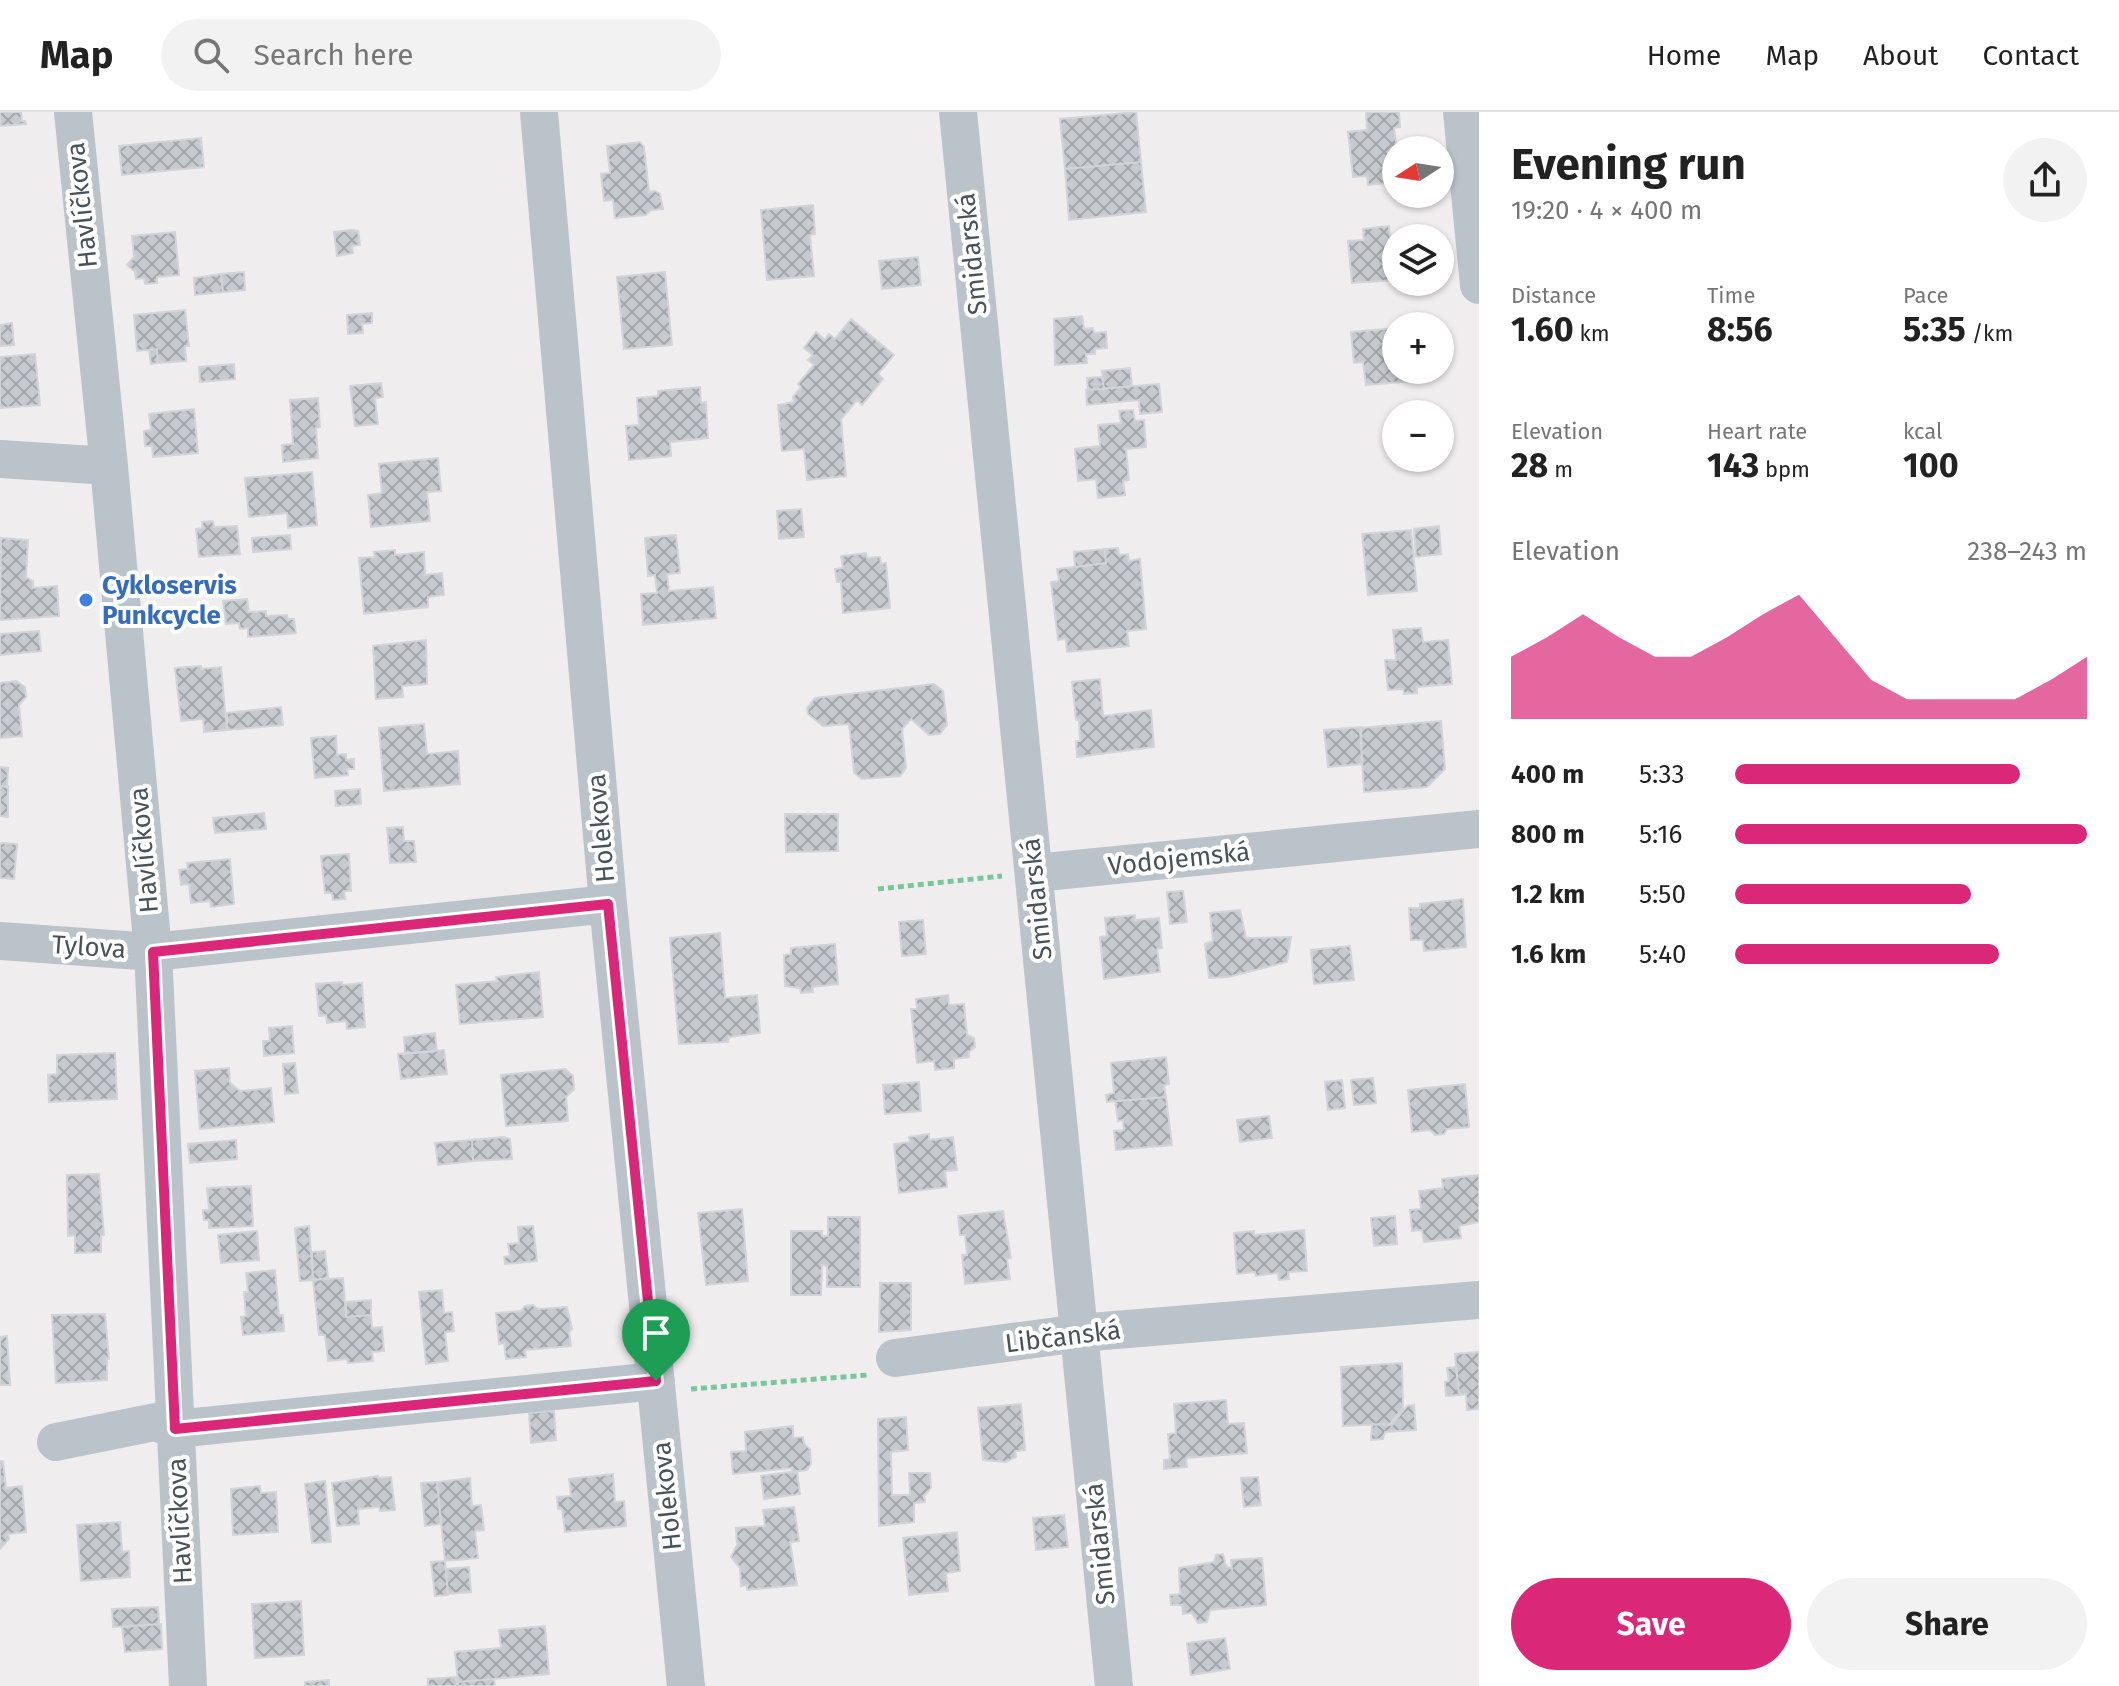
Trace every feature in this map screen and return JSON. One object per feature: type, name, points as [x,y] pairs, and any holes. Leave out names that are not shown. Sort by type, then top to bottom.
[{"type":"street","name":"Havlíčkova","points":[[73,112],[153,952],[188,1686]]},
{"type":"street","name":"Holekova","points":[[539,112],[608,904],[686,1686]]},
{"type":"street","name":"Smidarská","points":[[958,112],[1114,1686]]},
{"type":"street","points":[[1462,112],[1479,285]]},
{"type":"street","points":[[0,459],[109,466]]},
{"type":"street","name":"Vodojemská","points":[[1035,873],[1479,829]]},
{"type":"street","name":"Tylova","points":[[0,941],[153,952],[608,904]]},
{"type":"street","name":"Libčanská","points":[[895,1358],[1079,1333],[1479,1300]]},
{"type":"street","points":[[56,1442],[155,1422],[175,1429],[656,1381]]},
{"type":"path","points":[[878,889],[1035,873]]},
{"type":"path","points":[[656,1381],[675,1389],[714,1389],[880,1374],[895,1358]]},
{"type":"building","points":[[0,112],[21,112],[22,121],[26,124],[0,126]]},
{"type":"building","points":[[1136,112],[1141,162],[1065,169],[1060,119]]},
{"type":"building","points":[[1366,112],[1399,112],[1400,127],[1394,128],[1395,136],[1382,136],[1382,184],[1368,185],[1367,176],[1353,177],[1348,132],[1367,130]]},
{"type":"building","points":[[201,138],[204,167],[122,175],[119,146]]},
{"type":"building","points":[[640,142],[644,147],[649,192],[660,194],[663,209],[651,210],[646,215],[615,218],[613,200],[604,201],[601,174],[610,173],[607,146]]},
{"type":"building","points":[[1141,162],[1146,212],[1069,220],[1065,169]]},
{"type":"building","points":[[813,205],[815,234],[810,235],[814,276],[767,280],[761,210]]},
{"type":"building","points":[[1382,227],[1382,281],[1352,283],[1348,241],[1364,240],[1363,229]]},
{"type":"building","points":[[358,231],[360,245],[352,246],[353,253],[337,256],[334,232]]},
{"type":"building","points":[[175,232],[179,275],[157,277],[157,283],[145,284],[144,278],[136,279],[135,272],[127,265],[134,257],[132,236]]},
{"type":"building","points":[[918,257],[921,285],[882,289],[879,261]]},
{"type":"building","points":[[244,272],[245,290],[223,292],[221,274]]},
{"type":"building","points":[[665,272],[672,345],[624,349],[617,277]]},
{"type":"building","points":[[221,274],[223,292],[195,295],[194,278]]},
{"type":"building","points":[[185,310],[189,346],[185,346],[186,361],[158,363],[157,349],[137,351],[134,315]]},
{"type":"building","points":[[372,313],[372,323],[362,324],[363,333],[348,334],[347,315]]},
{"type":"building","points":[[1082,316],[1084,329],[1093,328],[1094,333],[1106,332],[1107,348],[1095,349],[1095,354],[1086,354],[1087,363],[1055,365],[1054,319]]},
{"type":"building","points":[[851,319],[894,355],[878,374],[883,379],[862,405],[857,400],[841,419],[846,476],[807,480],[804,449],[782,451],[778,405],[794,402],[793,397],[801,387],[798,384],[814,365],[808,360],[813,355],[804,348],[816,332],[825,340],[829,334],[835,339]]},
{"type":"building","points":[[12,323],[14,345],[0,346],[0,325]]},
{"type":"building","points":[[1382,329],[1382,384],[1366,385],[1363,362],[1354,363],[1351,332]]},
{"type":"building","points":[[157,349],[158,363],[151,364],[149,350]]},
{"type":"building","points":[[35,354],[40,405],[0,408],[0,357]]},
{"type":"building","points":[[234,364],[235,379],[200,382],[199,367]]},
{"type":"building","points":[[1130,368],[1132,386],[1104,389],[1102,371]]},
{"type":"building","points":[[1102,377],[1104,389],[1088,390],[1087,378]]},
{"type":"building","points":[[381,383],[383,397],[375,398],[378,424],[355,426],[350,386]]},
{"type":"building","points":[[1159,384],[1162,412],[1140,414],[1139,400],[1087,405],[1086,390]]},
{"type":"building","points":[[700,387],[701,403],[706,402],[708,438],[670,442],[671,456],[629,460],[626,426],[639,425],[637,398],[658,396],[658,391]]},
{"type":"building","points":[[318,398],[318,458],[283,462],[282,445],[293,444],[290,400]]},
{"type":"building","points":[[194,409],[198,453],[153,457],[152,446],[145,446],[144,431],[151,430],[149,414]]},
{"type":"building","points":[[1133,410],[1135,421],[1144,420],[1146,447],[1126,449],[1129,480],[1123,481],[1125,495],[1098,498],[1096,479],[1078,481],[1075,449],[1100,446],[1098,425],[1121,423],[1119,411]]},
{"type":"building","points":[[438,458],[441,491],[427,492],[430,521],[371,527],[368,495],[382,493],[379,464]]},
{"type":"building","points":[[312,472],[317,525],[288,528],[287,513],[249,517],[245,478]]},
{"type":"building","points":[[801,509],[804,537],[779,539],[777,511]]},
{"type":"building","points":[[213,521],[214,527],[237,526],[240,554],[199,557],[196,529],[203,528],[202,522]]},
{"type":"building","points":[[1439,526],[1441,554],[1416,557],[1414,529]]},
{"type":"building","points":[[1411,530],[1417,591],[1368,595],[1362,534]]},
{"type":"building","points":[[290,535],[291,549],[253,552],[252,538]]},
{"type":"building","points":[[676,535],[680,573],[667,574],[669,591],[713,587],[716,618],[643,625],[641,594],[657,593],[655,575],[648,576],[645,538]]},
{"type":"building","points":[[1,538],[28,540],[26,577],[33,581],[33,588],[57,586],[59,616],[0,620]]},
{"type":"building","points":[[1118,548],[1119,555],[1128,554],[1129,561],[1140,559],[1146,629],[1127,631],[1129,646],[1067,652],[1066,639],[1058,640],[1051,582],[1059,581],[1057,569],[1106,563],[1105,549]]},
{"type":"building","points":[[1105,549],[1106,563],[1075,567],[1074,552]]},
{"type":"building","points":[[395,550],[395,555],[424,552],[425,575],[442,573],[444,595],[428,597],[428,607],[364,614],[359,558],[375,557],[374,552]]},
{"type":"building","points":[[866,553],[867,558],[880,557],[881,564],[886,563],[890,608],[843,613],[841,582],[837,582],[835,569],[843,568],[841,556]]},
{"type":"building","points":[[247,599],[249,612],[266,611],[266,616],[287,615],[288,619],[294,619],[296,633],[248,637],[248,628],[240,629],[239,623],[226,624],[223,601]]},
{"type":"building","points":[[1421,628],[1423,642],[1448,640],[1452,684],[1417,687],[1417,693],[1404,694],[1403,689],[1388,690],[1385,660],[1396,660],[1393,630]]},
{"type":"building","points":[[39,631],[41,651],[0,655],[0,634]]},
{"type":"building","points":[[426,640],[427,684],[402,686],[403,697],[376,699],[373,646]]},
{"type":"building","points":[[201,666],[201,669],[221,667],[227,730],[204,732],[203,719],[181,721],[175,668]]},
{"type":"building","points":[[1100,679],[1103,716],[1151,710],[1154,747],[1077,757],[1079,720],[1076,720],[1072,682]]},
{"type":"building","points":[[16,681],[25,687],[26,697],[19,705],[22,736],[0,738],[0,683]]},
{"type":"building","points":[[934,684],[943,691],[947,725],[940,734],[929,735],[911,719],[902,729],[906,768],[900,776],[862,779],[854,773],[849,724],[823,726],[808,714],[807,708],[815,698]]},
{"type":"building","points":[[281,707],[283,725],[227,730],[227,713]]},
{"type":"building","points":[[1441,721],[1445,769],[1427,787],[1364,792],[1360,728]]},
{"type":"building","points":[[424,724],[427,754],[458,751],[460,784],[384,791],[379,728]]},
{"type":"building","points":[[1361,727],[1362,764],[1328,767],[1324,730]]},
{"type":"building","points":[[336,736],[337,755],[346,754],[346,760],[354,759],[354,769],[347,769],[348,775],[315,778],[311,738]]},
{"type":"building","points":[[0,767],[8,768],[7,787],[0,786]]},
{"type":"building","points":[[0,786],[8,786],[8,817],[0,816]]},
{"type":"building","points":[[360,789],[361,804],[336,806],[335,791]]},
{"type":"building","points":[[264,813],[266,829],[215,833],[213,818]]},
{"type":"building","points":[[785,814],[838,814],[838,851],[786,852]]},
{"type":"building","points":[[403,827],[404,841],[414,841],[416,862],[390,863],[387,828]]},
{"type":"building","points":[[0,843],[17,844],[14,879],[0,878]]},
{"type":"building","points":[[349,854],[351,891],[344,891],[345,899],[333,900],[332,893],[325,893],[321,856]]},
{"type":"building","points":[[230,859],[234,904],[211,907],[210,901],[191,903],[189,884],[181,885],[179,870],[188,869],[187,863]]},
{"type":"building","points":[[1183,891],[1187,922],[1170,924],[1167,892]]},
{"type":"building","points":[[1463,899],[1466,947],[1424,951],[1423,940],[1411,940],[1409,908]]},
{"type":"building","points":[[1240,910],[1246,938],[1291,937],[1287,962],[1228,977],[1209,978],[1205,944],[1213,941],[1210,913]]},
{"type":"building","points":[[1135,915],[1135,920],[1159,918],[1162,948],[1157,949],[1160,972],[1104,979],[1100,937],[1107,936],[1105,918]]},
{"type":"building","points":[[923,920],[926,954],[902,956],[899,922]]},
{"type":"building","points":[[720,933],[725,998],[757,995],[760,1033],[729,1037],[728,1042],[679,1044],[670,938]]},
{"type":"building","points":[[835,944],[838,984],[812,987],[813,992],[801,993],[800,988],[785,986],[784,955],[791,954],[791,948]]},
{"type":"building","points":[[1350,946],[1354,980],[1314,984],[1311,950]]},
{"type":"building","points":[[539,972],[543,1017],[460,1024],[456,985]]},
{"type":"building","points":[[342,982],[342,985],[362,983],[365,1027],[347,1029],[346,1021],[327,1023],[326,1015],[319,1016],[316,984]]},
{"type":"building","points":[[948,995],[949,1005],[964,1004],[967,1035],[974,1038],[975,1047],[969,1052],[969,1057],[954,1059],[954,1068],[935,1070],[934,1061],[917,1063],[911,1009],[917,1009],[916,999]]},
{"type":"building","points":[[292,1026],[294,1053],[264,1056],[263,1041],[270,1041],[269,1028]]},
{"type":"building","points":[[435,1033],[437,1051],[405,1054],[404,1037]]},
{"type":"building","points":[[444,1050],[447,1074],[401,1079],[398,1054]]},
{"type":"building","points":[[115,1053],[117,1099],[49,1102],[48,1075],[57,1074],[57,1055]]},
{"type":"building","points":[[1166,1057],[1169,1084],[1164,1085],[1166,1097],[1107,1102],[1106,1095],[1114,1093],[1111,1063]]},
{"type":"building","points":[[295,1063],[298,1093],[285,1094],[283,1064]]},
{"type":"building","points":[[229,1068],[230,1083],[240,1091],[271,1088],[274,1122],[200,1129],[195,1071]]},
{"type":"building","points":[[565,1069],[573,1076],[574,1089],[566,1097],[568,1121],[506,1126],[501,1075]]},
{"type":"building","points":[[1373,1078],[1376,1103],[1354,1105],[1351,1080]]},
{"type":"building","points":[[1342,1080],[1345,1108],[1328,1110],[1325,1082]]},
{"type":"building","points":[[919,1082],[921,1111],[885,1114],[883,1085]]},
{"type":"building","points":[[1465,1084],[1469,1127],[1447,1129],[1444,1134],[1435,1135],[1430,1130],[1412,1132],[1408,1090]]},
{"type":"building","points":[[1166,1097],[1172,1145],[1116,1150],[1114,1131],[1124,1130],[1123,1120],[1118,1121],[1115,1101]]},
{"type":"building","points":[[1269,1116],[1272,1138],[1240,1142],[1237,1120]]},
{"type":"building","points":[[929,1134],[929,1140],[953,1137],[957,1170],[945,1171],[947,1187],[899,1193],[894,1144],[910,1142],[909,1137]]},
{"type":"building","points":[[510,1139],[512,1159],[473,1161],[472,1140]]},
{"type":"building","points":[[236,1140],[237,1159],[190,1163],[188,1144]]},
{"type":"building","points":[[472,1140],[473,1161],[438,1165],[435,1143]]},
{"type":"building","points":[[99,1174],[104,1235],[101,1235],[101,1252],[75,1253],[75,1235],[68,1236],[67,1175]]},
{"type":"building","points":[[1479,1175],[1479,1222],[1459,1226],[1461,1238],[1424,1242],[1422,1230],[1412,1231],[1410,1210],[1421,1209],[1419,1191],[1443,1188],[1442,1179]]},
{"type":"building","points":[[251,1186],[253,1226],[209,1228],[209,1220],[204,1220],[203,1210],[209,1210],[207,1188]]},
{"type":"building","points":[[742,1209],[748,1281],[706,1285],[698,1213]]},
{"type":"building","points":[[1003,1211],[1011,1258],[1007,1259],[1010,1279],[965,1284],[962,1255],[967,1255],[965,1235],[960,1235],[958,1216]]},
{"type":"building","points":[[1395,1216],[1397,1244],[1374,1246],[1371,1218]]},
{"type":"building","points":[[828,1217],[860,1217],[860,1287],[827,1287],[827,1266],[822,1265],[821,1295],[791,1295],[791,1231],[822,1231],[822,1236],[828,1236]]},
{"type":"building","points":[[309,1226],[313,1280],[300,1281],[295,1228]]},
{"type":"building","points":[[533,1226],[537,1261],[505,1264],[504,1257],[510,1256],[508,1244],[519,1243],[518,1227]]},
{"type":"building","points":[[1304,1230],[1307,1271],[1288,1272],[1289,1279],[1279,1280],[1278,1273],[1256,1276],[1255,1272],[1237,1274],[1234,1233],[1254,1231],[1254,1235]]},
{"type":"building","points":[[257,1231],[259,1260],[221,1263],[218,1235]]},
{"type":"building","points":[[325,1251],[328,1278],[313,1280],[312,1252]]},
{"type":"building","points":[[275,1270],[279,1315],[283,1315],[284,1331],[243,1335],[241,1317],[246,1316],[244,1292],[248,1292],[246,1273]]},
{"type":"building","points":[[343,1278],[346,1317],[371,1315],[372,1328],[382,1327],[384,1351],[372,1352],[373,1361],[328,1361],[325,1335],[319,1335],[313,1280]]},
{"type":"building","points":[[880,1283],[911,1283],[911,1330],[879,1332]]},
{"type":"building","points":[[442,1290],[444,1313],[452,1312],[454,1331],[445,1332],[448,1361],[426,1364],[419,1292]]},
{"type":"building","points":[[371,1300],[371,1315],[346,1317],[346,1302]]},
{"type":"building","points":[[533,1305],[538,1309],[567,1307],[572,1329],[569,1332],[571,1346],[525,1350],[526,1357],[506,1359],[504,1343],[499,1344],[496,1313],[521,1311],[525,1306]]},
{"type":"building","points":[[105,1314],[109,1359],[107,1380],[56,1383],[52,1315]]},
{"type":"building","points":[[7,1336],[10,1385],[0,1385],[0,1337]]},
{"type":"building","points":[[1479,1352],[1479,1409],[1467,1410],[1466,1394],[1459,1395],[1455,1354]]},
{"type":"building","points":[[1402,1363],[1403,1408],[1390,1424],[1343,1426],[1341,1367]]},
{"type":"building","points":[[1456,1367],[1459,1395],[1446,1396],[1445,1382],[1449,1381],[1447,1368]]},
{"type":"building","points":[[1226,1400],[1228,1424],[1244,1423],[1247,1453],[1186,1458],[1187,1467],[1164,1469],[1164,1460],[1170,1459],[1168,1434],[1176,1433],[1174,1404]]},
{"type":"building","points":[[1021,1404],[1025,1450],[1015,1451],[1016,1457],[1006,1462],[983,1460],[978,1408]]},
{"type":"building","points":[[1414,1405],[1416,1430],[1385,1432],[1383,1439],[1371,1440],[1372,1424],[1392,1425],[1407,1406]]},
{"type":"building","points":[[554,1411],[556,1440],[531,1443],[529,1413]]},
{"type":"building","points":[[906,1417],[908,1450],[891,1452],[892,1495],[910,1495],[909,1473],[930,1473],[931,1488],[924,1496],[925,1502],[914,1503],[914,1522],[879,1526],[878,1419]]},
{"type":"building","points":[[793,1426],[793,1438],[803,1437],[804,1444],[810,1449],[811,1464],[807,1470],[792,1472],[792,1468],[733,1474],[731,1452],[746,1451],[745,1432]]},
{"type":"building","points":[[0,1461],[3,1461],[6,1488],[22,1486],[26,1532],[8,1534],[9,1539],[0,1549]]},
{"type":"building","points":[[797,1471],[800,1494],[764,1499],[761,1476]]},
{"type":"building","points":[[613,1474],[615,1502],[624,1501],[626,1526],[565,1532],[557,1497],[571,1496],[569,1479]]},
{"type":"building","points":[[391,1477],[395,1510],[380,1511],[379,1507],[358,1509],[359,1524],[337,1526],[332,1483]]},
{"type":"building","points":[[1258,1477],[1261,1505],[1244,1507],[1241,1478]]},
{"type":"building","points":[[470,1478],[472,1506],[481,1505],[484,1530],[475,1531],[478,1558],[445,1561],[437,1482]]},
{"type":"building","points":[[325,1481],[331,1542],[312,1543],[305,1484]]},
{"type":"building","points":[[437,1482],[441,1524],[425,1526],[421,1483]]},
{"type":"building","points":[[260,1486],[261,1493],[276,1492],[278,1532],[233,1535],[231,1489]]},
{"type":"building","points":[[794,1507],[799,1541],[790,1542],[797,1585],[747,1590],[747,1585],[741,1586],[740,1568],[731,1557],[737,1545],[736,1528],[765,1526],[763,1510]]},
{"type":"building","points":[[1064,1515],[1068,1547],[1036,1550],[1033,1518]]},
{"type":"building","points":[[120,1522],[122,1552],[129,1551],[130,1577],[81,1581],[77,1525]]},
{"type":"building","points":[[957,1532],[960,1571],[946,1573],[948,1591],[909,1595],[903,1538]]},
{"type":"building","points":[[1223,1554],[1226,1566],[1232,1569],[1231,1560],[1262,1558],[1266,1605],[1210,1610],[1207,1622],[1198,1623],[1192,1613],[1183,1614],[1182,1605],[1171,1605],[1170,1595],[1180,1594],[1179,1568],[1214,1562],[1216,1555]]},
{"type":"building","points":[[445,1561],[448,1595],[435,1596],[431,1562]]},
{"type":"building","points":[[469,1567],[471,1592],[448,1594],[446,1569]]},
{"type":"building","points":[[301,1601],[304,1655],[255,1658],[252,1604]]},
{"type":"building","points":[[158,1607],[159,1624],[113,1627],[112,1609]]},
{"type":"building","points":[[161,1624],[162,1649],[125,1652],[122,1627]]},
{"type":"building","points":[[545,1626],[549,1674],[458,1682],[455,1652],[501,1648],[499,1630]]},
{"type":"building","points":[[1225,1638],[1230,1669],[1191,1675],[1187,1643]]},
{"type":"building","points":[[456,1677],[457,1686],[428,1686],[428,1679]]},
{"type":"building","points":[[494,1679],[495,1686],[458,1686],[458,1682]]},
{"type":"building","points":[[329,1680],[329,1686],[305,1686],[305,1682]]},
{"type":"place","name":"Cykloservis Punkcycle","points":[[86,600]]},
{"type":"route","points":[[608,904],[656,1381],[175,1429],[153,952],[608,904]]}]
